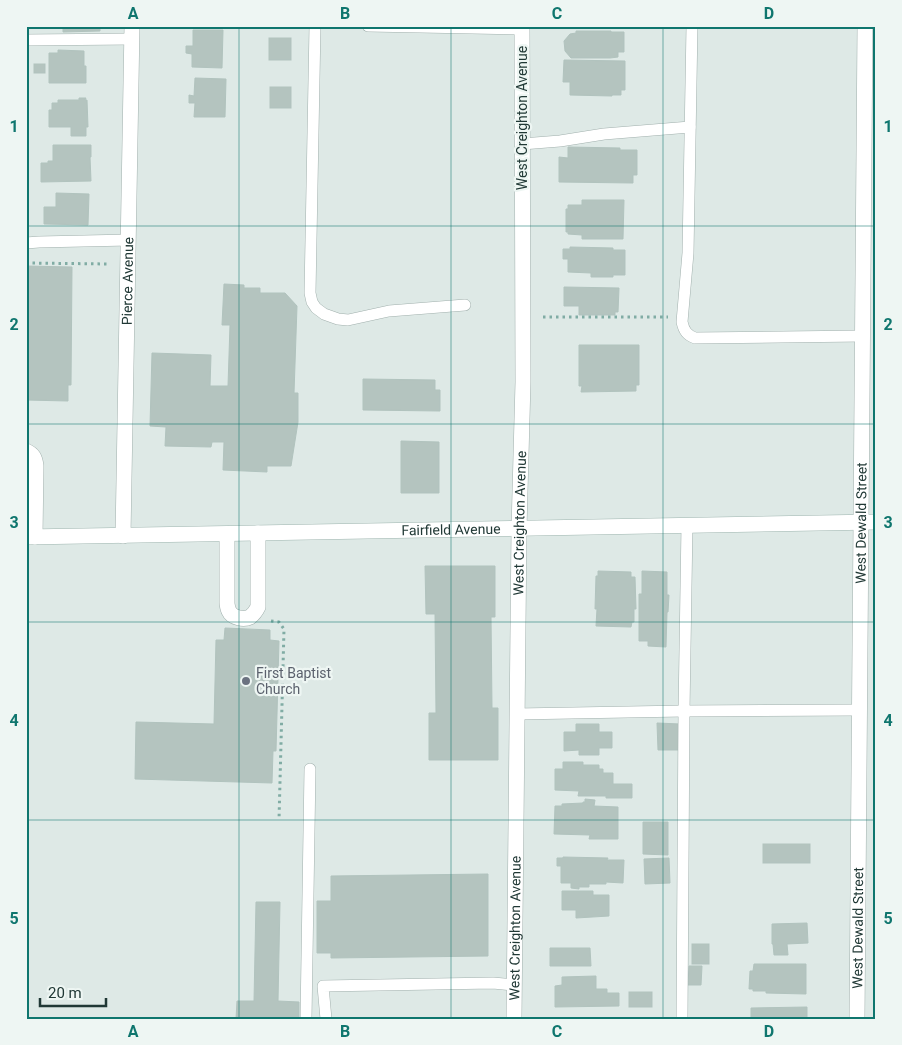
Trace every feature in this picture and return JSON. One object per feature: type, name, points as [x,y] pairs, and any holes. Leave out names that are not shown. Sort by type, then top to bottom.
[{"type":"street","name":"West Dewald Street","points":[[857,1019],[860,710],[869,522],[863,336],[866,26]]},
{"type":"street","name":"West Creighton Avenue","points":[[514,1019],[519,529],[523,382],[522,28]]},
{"type":"street","name":"Pierce Avenue","points":[[124,536],[132,33]]},
{"type":"street","points":[[26,451],[35,458],[36,466],[30,537]]},
{"type":"street","name":"Fairfield Avenue","points":[[30,537],[869,522]]},
{"type":"street","points":[[227,534],[228,611],[237,618],[246,618],[252,616],[258,607],[258,533]]},
{"type":"lane","points":[[315,26],[310,292],[312,302],[324,314],[348,320],[389,311],[465,305]]},
{"type":"lane","points":[[368,26],[522,28]]},
{"type":"lane","points":[[692,26],[688,253],[682,322],[684,328],[688,335],[695,338],[863,336]]},
{"type":"lane","points":[[26,40],[132,33]]},
{"type":"lane","points":[[522,144],[560,141],[604,134],[690,127]]},
{"type":"lane","points":[[26,243],[129,240]]},
{"type":"lane","points":[[682,1019],[687,526]]},
{"type":"lane","points":[[517,714],[860,710]]},
{"type":"lane","points":[[306,1019],[310,770]]},
{"type":"lane","points":[[326,1019],[324,986],[514,985]]},
{"type":"path","points":[[26,263],[128,264]]},
{"type":"path","points":[[543,317],[683,317]]},
{"type":"path","points":[[252,616],[265,621],[279,622],[284,629],[279,820]]},
{"type":"building","points":[[63,26],[100,26],[100,31],[63,32]]},
{"type":"building","points":[[193,30],[223,30],[222,68],[192,67],[192,54],[186,53],[186,46],[193,46]]},
{"type":"building","points":[[576,31],[624,32],[624,52],[618,52],[618,57],[610,58],[571,58],[565,51],[564,41],[570,34],[576,33]]},
{"type":"building","points":[[269,38],[291,38],[291,60],[269,60]]},
{"type":"building","points":[[58,50],[84,51],[86,83],[49,83],[49,53],[58,53]]},
{"type":"building","points":[[564,60],[625,61],[625,90],[621,90],[621,95],[612,96],[570,95],[570,82],[563,82]]},
{"type":"building","points":[[34,64],[45,64],[45,73],[34,73]]},
{"type":"building","points":[[195,78],[226,79],[225,117],[194,117],[195,103],[189,103],[189,95],[194,96]]},
{"type":"building","points":[[270,87],[291,87],[291,108],[270,108]]},
{"type":"building","points":[[79,98],[86,98],[85,100],[87,100],[88,127],[86,127],[86,136],[71,136],[71,127],[49,127],[49,110],[52,110],[52,103],[58,103],[58,100],[79,100]]},
{"type":"building","points":[[53,145],[91,145],[91,181],[41,182],[41,163],[53,161]]},
{"type":"building","points":[[568,147],[637,150],[637,175],[633,175],[633,183],[559,182],[559,157],[568,158]]},
{"type":"building","points":[[56,193],[89,194],[88,225],[44,224],[44,207],[56,207]]},
{"type":"building","points":[[582,200],[624,200],[623,239],[582,239],[582,235],[568,234],[566,232],[566,209],[568,209],[568,205],[582,205]]},
{"type":"building","points":[[570,247],[625,250],[625,275],[591,277],[591,273],[568,272],[568,259],[563,259],[563,249],[570,249]]},
{"type":"building","points":[[26,266],[72,267],[71,385],[68,385],[68,401],[26,400]]},
{"type":"building","points":[[224,284],[244,285],[244,288],[260,288],[260,293],[285,293],[297,306],[294,393],[298,393],[298,422],[291,466],[267,466],[267,472],[223,470],[224,442],[212,442],[211,447],[165,446],[166,427],[150,426],[152,353],[211,355],[210,386],[228,386],[230,325],[222,325]]},
{"type":"building","points":[[564,287],[619,288],[618,312],[615,312],[615,315],[579,315],[579,306],[564,306]]},
{"type":"building","points":[[579,345],[639,345],[639,385],[636,385],[636,391],[581,392],[582,386],[579,386]]},
{"type":"building","points":[[363,379],[435,380],[435,390],[440,390],[440,411],[363,410]]},
{"type":"building","points":[[401,441],[439,442],[439,493],[401,493]]},
{"type":"building","points":[[425,566],[495,566],[495,617],[491,617],[492,708],[498,708],[498,760],[429,760],[429,713],[436,713],[435,614],[426,614]]},
{"type":"building","points":[[598,571],[631,572],[631,577],[635,577],[636,609],[634,609],[634,622],[632,622],[631,627],[596,626],[596,576],[598,576]]},
{"type":"building","points":[[642,571],[667,572],[667,595],[669,595],[666,647],[648,646],[648,641],[639,641],[639,594],[642,594]]},
{"type":"building","name":"First Baptist Church","points":[[225,628],[270,630],[270,640],[279,641],[276,751],[273,751],[272,783],[135,779],[136,722],[214,724],[216,640],[224,640]]},
{"type":"building","points":[[657,723],[680,724],[680,750],[658,750]]},
{"type":"building","points":[[576,724],[599,724],[599,732],[612,732],[612,748],[599,748],[599,755],[579,755],[579,750],[564,751],[564,732],[576,732]]},
{"type":"building","points":[[563,762],[583,762],[583,765],[599,765],[599,769],[603,769],[603,773],[613,773],[613,784],[632,784],[632,798],[578,796],[579,791],[555,790],[555,769],[563,769]]},
{"type":"building","points":[[585,799],[595,800],[594,806],[618,807],[618,839],[589,839],[590,835],[554,834],[555,806],[583,803]]},
{"type":"building","points":[[643,822],[668,822],[668,855],[643,854]]},
{"type":"building","points":[[763,844],[810,844],[810,863],[763,863]]},
{"type":"building","points":[[557,858],[624,860],[623,883],[606,882],[606,884],[589,884],[589,887],[579,887],[579,889],[571,888],[571,883],[561,883],[561,866],[557,866]]},
{"type":"building","points":[[669,858],[670,883],[645,884],[644,859]]},
{"type":"building","points":[[488,874],[488,956],[331,958],[331,953],[317,953],[317,901],[331,901],[331,876]]},
{"type":"building","points":[[562,891],[593,891],[593,895],[609,895],[609,916],[576,918],[576,910],[562,910]]},
{"type":"building","points":[[256,902],[280,902],[278,1001],[299,1002],[299,1019],[236,1019],[237,1001],[254,1001]]},
{"type":"building","points":[[807,923],[808,943],[787,944],[788,955],[774,955],[772,924]]},
{"type":"building","points":[[692,944],[709,944],[709,964],[692,964]]},
{"type":"building","points":[[550,948],[590,948],[591,966],[550,966]]},
{"type":"building","points":[[754,964],[806,964],[806,994],[766,993],[766,991],[753,991],[753,989],[749,989],[750,971],[753,971]]},
{"type":"building","points":[[689,966],[702,966],[701,985],[688,985]]},
{"type":"building","points":[[596,976],[596,989],[607,989],[607,993],[619,993],[619,1006],[555,1007],[555,986],[562,985],[562,977]]},
{"type":"building","points":[[629,992],[652,992],[652,1007],[629,1007]]},
{"type":"building","points":[[807,1007],[807,1019],[751,1019],[751,1008]]},
{"type":"place","name":"First Baptist Church","points":[[246,681]]}]
